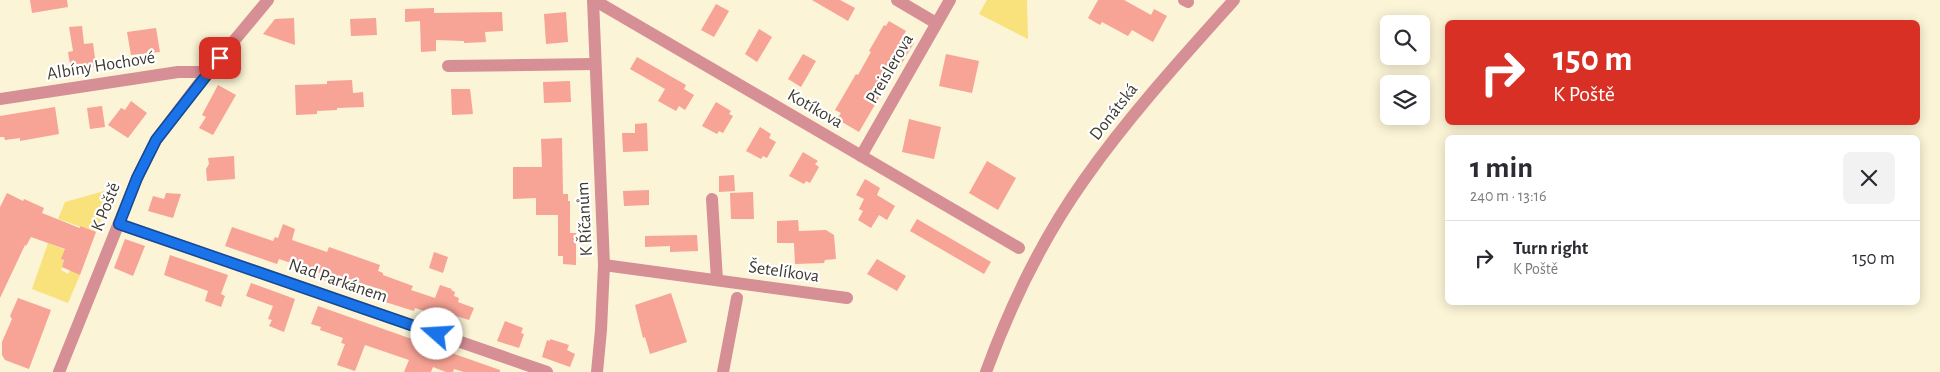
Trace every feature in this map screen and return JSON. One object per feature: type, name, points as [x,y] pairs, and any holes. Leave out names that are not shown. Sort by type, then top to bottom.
[{"type":"street","name":"K Poště","points":[[59,372],[137,178],[156,140],[208,72],[268,0]]},
{"type":"street","name":"K Říčanům","points":[[594,0],[604,265],[597,372]]},
{"type":"street","name":"Kotíkova","points":[[594,0],[1019,248]]},
{"type":"street","points":[[896,0],[936,23]]},
{"type":"street","name":"Preislerova","points":[[861,156],[950,0]]},
{"type":"street","name":"Donátská","points":[[986,372],[1005,324],[1038,257],[1083,181],[1152,92],[1234,0]]},
{"type":"street","points":[[448,66],[595,64]]},
{"type":"street","name":"Albíny Hochové","points":[[0,99],[178,72],[208,72]]},
{"type":"street","points":[[712,199],[717,280]]},
{"type":"street","name":"Nad Parkánem","points":[[119,224],[547,372]]},
{"type":"street","name":"Šetelíkova","points":[[604,265],[847,298]]},
{"type":"street","points":[[724,372],[737,298]]},
{"type":"shaded area","points":[[987,0],[1027,0],[1028,39],[979,14]]},
{"type":"shaded area","points":[[115,188],[96,232],[58,219],[65,202]]},
{"type":"shaded area","points":[[48,243],[68,251],[61,259],[64,260],[61,270],[68,274],[70,270],[80,275],[68,303],[32,289]]},
{"type":"building","points":[[30,0],[67,0],[68,7],[32,13]]},
{"type":"building","points":[[812,0],[840,0],[855,8],[848,21]]},
{"type":"building","points":[[1098,0],[1124,0],[1151,15],[1154,9],[1167,16],[1153,42],[1132,30],[1128,36],[1102,22],[1100,25],[1088,18]]},
{"type":"building","points":[[716,4],[729,11],[714,37],[701,30]]},
{"type":"building","points":[[434,8],[434,13],[502,12],[503,31],[485,32],[486,42],[464,43],[464,41],[436,40],[436,51],[421,52],[420,21],[405,22],[405,9]]},
{"type":"building","points":[[566,12],[568,42],[546,44],[544,14]]},
{"type":"building","points":[[294,18],[295,45],[263,34],[275,19]]},
{"type":"building","points":[[376,18],[377,35],[351,36],[350,19]]},
{"type":"building","points":[[889,21],[906,31],[903,36],[914,43],[899,68],[894,66],[890,71],[878,94],[880,96],[859,132],[837,119],[841,113],[835,110],[856,74],[858,75],[884,25],[886,26]]},
{"type":"building","points":[[82,26],[84,44],[93,43],[96,66],[80,70],[76,69],[75,63],[70,64],[68,52],[73,51],[69,27]]},
{"type":"building","points":[[156,28],[160,52],[131,55],[127,32]]},
{"type":"building","points":[[759,29],[772,37],[757,62],[745,54]]},
{"type":"building","points":[[803,54],[816,61],[801,87],[788,79]]},
{"type":"building","points":[[946,54],[979,61],[972,93],[939,86]]},
{"type":"building","points":[[637,57],[686,85],[684,89],[694,95],[685,110],[679,106],[676,111],[658,101],[665,89],[630,69]]},
{"type":"building","points":[[352,80],[353,93],[363,92],[364,107],[337,108],[337,110],[317,111],[317,114],[296,115],[295,85],[327,84],[327,81]]},
{"type":"building","points":[[570,81],[571,102],[544,103],[543,82]]},
{"type":"building","points":[[218,85],[236,95],[213,135],[199,128],[206,117],[202,115]]},
{"type":"building","points":[[451,89],[470,89],[473,114],[452,115]]},
{"type":"building","points":[[131,101],[147,113],[128,138],[108,125],[121,108],[125,110]]},
{"type":"building","points":[[716,102],[731,111],[729,114],[733,116],[723,133],[719,131],[717,134],[702,126]]},
{"type":"building","points":[[102,106],[105,127],[90,129],[87,108]]},
{"type":"building","points":[[55,107],[59,134],[20,141],[20,138],[5,140],[4,137],[0,137],[0,116]]},
{"type":"building","points":[[909,119],[941,127],[934,159],[902,152]]},
{"type":"building","points":[[647,123],[648,151],[623,152],[622,133],[635,133],[635,124]]},
{"type":"building","points":[[760,127],[771,134],[769,138],[776,142],[767,158],[763,156],[761,159],[746,151]]},
{"type":"building","points":[[562,138],[563,194],[568,194],[568,201],[570,201],[570,233],[576,233],[576,265],[563,264],[563,256],[558,256],[558,215],[536,215],[536,198],[513,199],[513,167],[542,167],[541,139]]},
{"type":"building","points":[[803,152],[818,161],[815,164],[819,167],[810,183],[806,181],[804,184],[789,176]]},
{"type":"building","points":[[234,156],[235,179],[207,181],[206,169],[209,164],[208,158]]},
{"type":"building","points":[[987,161],[1016,178],[998,210],[969,193]]},
{"type":"building","points":[[734,175],[735,191],[719,192],[719,176]]},
{"type":"building","points":[[865,179],[880,188],[877,195],[895,206],[887,220],[879,215],[871,228],[858,220],[863,211],[859,209],[864,199],[856,195]]},
{"type":"building","points":[[649,190],[649,205],[624,206],[623,191]]},
{"type":"building","points":[[753,192],[754,219],[731,219],[730,193]]},
{"type":"building","points":[[7,193],[44,208],[42,213],[77,227],[80,228],[80,226],[96,232],[80,275],[62,267],[64,260],[61,259],[65,249],[31,237],[25,245],[0,298],[0,207]]},
{"type":"building","points":[[166,193],[181,194],[173,218],[148,211],[153,196],[164,199]]},
{"type":"building","points":[[917,219],[991,262],[984,274],[910,231]]},
{"type":"building","points":[[798,220],[799,231],[826,230],[834,235],[836,259],[825,260],[824,263],[795,264],[794,243],[777,243],[777,221]]},
{"type":"building","points":[[283,224],[295,229],[292,240],[327,252],[329,247],[380,265],[378,271],[383,273],[383,275],[413,286],[411,290],[435,298],[440,285],[452,289],[455,292],[454,296],[459,298],[458,302],[474,308],[469,320],[453,315],[452,320],[415,308],[414,311],[382,301],[386,291],[347,279],[344,287],[318,278],[320,273],[279,259],[277,264],[225,246],[232,227],[273,241],[275,237],[278,238]]},
{"type":"building","points":[[697,235],[698,251],[670,252],[670,246],[645,247],[645,236]]},
{"type":"building","points":[[125,239],[145,246],[133,276],[114,268]]},
{"type":"building","points":[[434,252],[448,257],[443,273],[429,268]]},
{"type":"building","points":[[170,255],[228,275],[221,294],[225,296],[221,307],[205,301],[208,291],[164,275]]},
{"type":"building","points":[[877,259],[906,276],[897,291],[867,274]]},
{"type":"building","points":[[251,283],[295,299],[284,332],[269,326],[272,320],[268,319],[273,306],[246,296]]},
{"type":"building","points":[[671,293],[687,342],[650,354],[645,337],[643,338],[635,305]]},
{"type":"building","points":[[18,298],[51,310],[29,369],[5,360],[2,355],[2,342],[12,319],[10,316]]},
{"type":"building","points":[[318,306],[500,370],[500,372],[464,372],[454,369],[453,372],[446,372],[433,367],[431,372],[404,372],[409,360],[365,345],[355,371],[337,365],[345,344],[341,343],[343,338],[320,330],[321,327],[311,324]]},
{"type":"building","points":[[505,321],[523,328],[521,333],[524,334],[519,348],[497,341]]},
{"type":"building","points":[[550,339],[569,345],[567,350],[575,354],[570,367],[542,357],[547,340],[550,341]]},
{"type":"route","points":[[220,58],[156,140],[137,178],[119,224],[437,334]]}]
